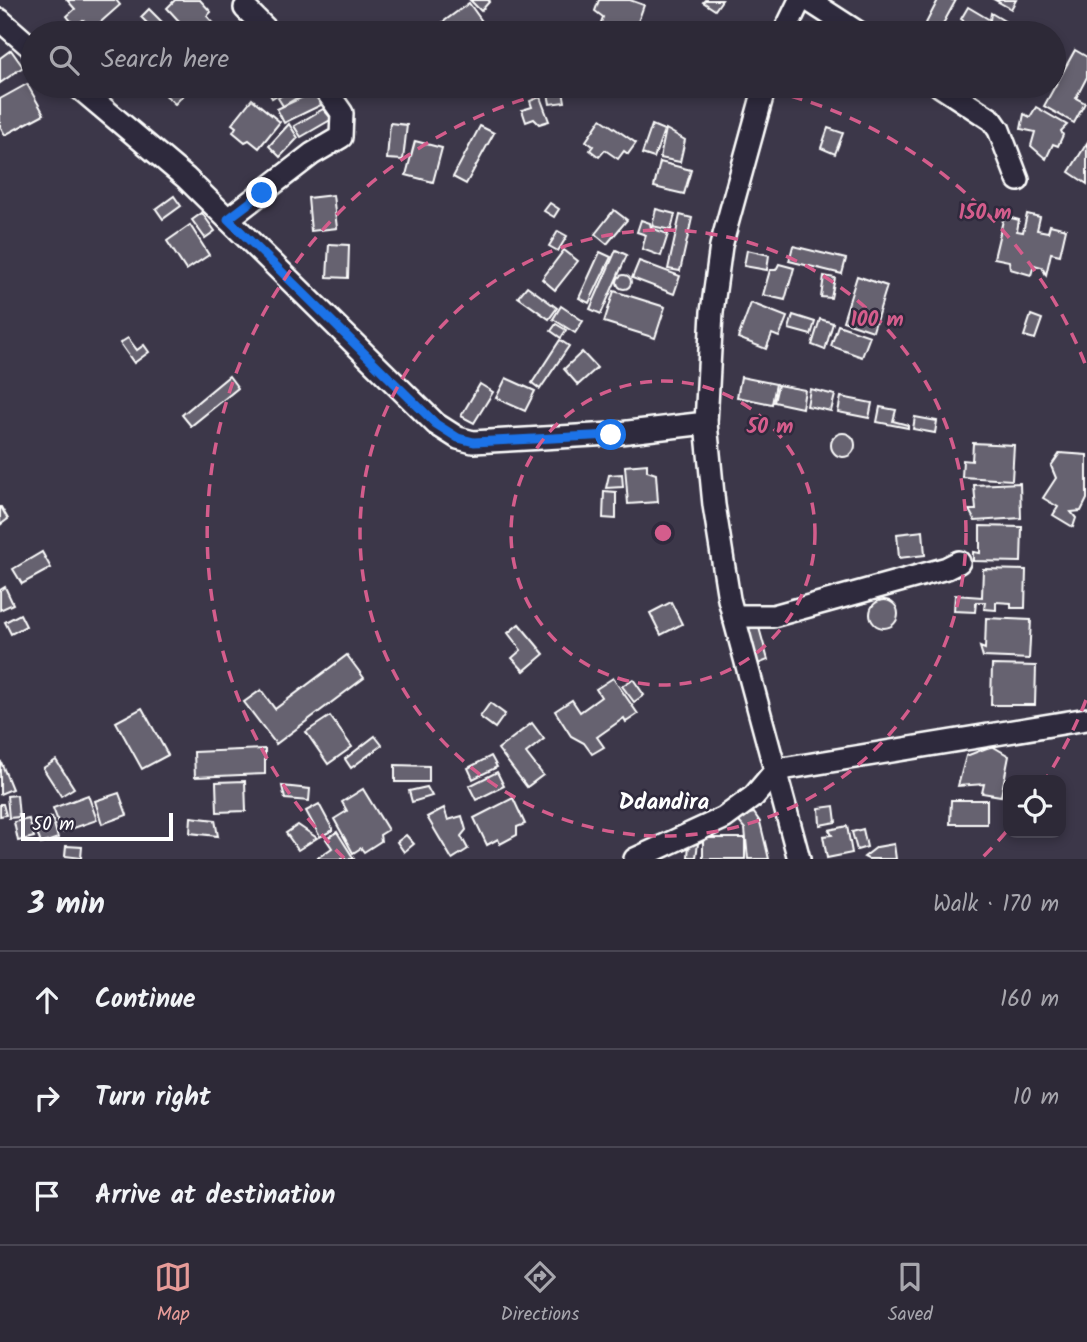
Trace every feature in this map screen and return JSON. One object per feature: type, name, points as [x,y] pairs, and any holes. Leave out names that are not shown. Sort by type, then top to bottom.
[{"type":"street","points":[[790,21],[800,0]]},
{"type":"street","points":[[808,0],[840,21]]},
{"type":"street","points":[[245,9],[258,21]]},
{"type":"street","points":[[0,20],[21,38]]},
{"type":"street","points":[[91,98],[186,178],[436,424],[458,438],[474,442],[512,442],[611,435],[706,423]]},
{"type":"street","points":[[228,219],[312,154],[341,137],[342,113],[331,98]]},
{"type":"street","points":[[762,98],[721,246],[712,313],[706,423],[714,505],[733,616],[799,859]]},
{"type":"street","points":[[958,98],[992,120],[999,130],[1018,180]]},
{"type":"street","points":[[733,616],[773,615],[947,568],[959,562]]},
{"type":"street","points":[[635,859],[724,818],[754,796],[776,770],[1087,719]]},
{"type":"building","points":[[67,0],[116,0],[120,5],[102,21],[71,21],[67,16],[75,9]]},
{"type":"building","points":[[175,0],[200,0],[211,12],[207,16],[212,21],[179,21],[167,8]]},
{"type":"building","points":[[470,0],[489,0],[490,1],[481,11]]},
{"type":"building","points":[[599,0],[630,0],[644,5],[638,21],[602,21],[603,17],[595,11]]},
{"type":"building","points":[[722,0],[715,10],[703,2]]},
{"type":"building","points":[[938,0],[956,0],[945,21],[927,21]]},
{"type":"building","points":[[995,0],[1016,0],[1011,9]]},
{"type":"building","points":[[469,3],[482,21],[444,21]]},
{"type":"building","points":[[968,7],[990,20],[991,13],[1005,21],[964,21],[961,19]]},
{"type":"building","points":[[149,9],[161,21],[145,21],[141,17]]},
{"type":"building","points":[[11,50],[21,68],[0,83],[0,58]]},
{"type":"building","points":[[1075,50],[1087,57],[1087,77],[1076,98],[1085,103],[1074,123],[1044,106],[1048,98],[1066,98],[1066,66]]},
{"type":"building","points":[[21,87],[21,98],[35,98],[44,114],[5,135],[0,126],[0,99]]},
{"type":"building","points":[[169,98],[181,98],[175,104]]},
{"type":"building","points":[[278,98],[296,98],[283,106]]},
{"type":"building","points":[[301,98],[320,98],[323,104],[284,123],[277,109]]},
{"type":"building","points":[[540,98],[549,121],[539,124],[534,119],[526,122],[522,110],[532,107],[530,101]]},
{"type":"building","points":[[549,98],[564,98],[565,102],[550,104]]},
{"type":"building","points":[[252,99],[280,122],[259,148],[249,140],[245,142],[233,132],[236,127],[232,124]]},
{"type":"building","points":[[1036,107],[1067,125],[1061,131],[1063,135],[1058,146],[1053,144],[1046,159],[1031,146],[1035,132],[1021,129],[1024,114],[1030,117]]},
{"type":"building","points":[[323,109],[332,119],[301,137],[294,126]]},
{"type":"building","points":[[601,119],[636,143],[628,154],[624,151],[618,159],[605,150],[599,157],[590,150],[593,146],[586,141]]},
{"type":"building","points":[[390,123],[407,125],[403,160],[387,159]]},
{"type":"building","points":[[289,124],[298,138],[280,157],[269,146]]},
{"type":"building","points":[[652,125],[664,130],[654,158],[642,154]]},
{"type":"building","points":[[480,126],[494,133],[466,184],[453,177]]},
{"type":"building","points":[[828,128],[843,133],[835,154],[821,148]]},
{"type":"building","points":[[666,129],[685,140],[680,162],[660,158]]},
{"type":"building","points":[[415,141],[442,148],[433,182],[406,175]]},
{"type":"building","points":[[1087,143],[1087,184],[1069,172]]},
{"type":"building","points":[[660,162],[691,170],[684,194],[654,187]]},
{"type":"building","points":[[333,195],[337,228],[311,231],[308,198]]},
{"type":"building","points":[[174,196],[181,206],[163,219],[156,209]]},
{"type":"building","points":[[550,203],[559,209],[554,217],[544,211]]},
{"type":"building","points":[[656,209],[675,214],[671,230],[652,226]]},
{"type":"building","points":[[614,210],[627,220],[607,244],[595,234]]},
{"type":"building","points":[[202,213],[215,231],[205,238],[192,220]]},
{"type":"building","points":[[1027,214],[1040,217],[1037,230],[1048,232],[1050,225],[1066,229],[1060,255],[1051,253],[1046,275],[1042,267],[1034,265],[1031,275],[1010,269],[1009,261],[994,258],[1004,216],[1019,220],[1017,231],[1023,232]]},
{"type":"building","points":[[680,215],[692,218],[680,271],[668,269]]},
{"type":"building","points":[[641,220],[650,223],[651,228],[668,234],[661,256],[642,249],[646,235],[637,232]]},
{"type":"building","points":[[190,225],[209,255],[186,270],[167,241]]},
{"type":"building","points":[[558,231],[567,236],[558,251],[549,246]]},
{"type":"building","points":[[329,244],[349,245],[348,278],[327,277]]},
{"type":"building","points":[[793,246],[846,259],[842,274],[789,261]]},
{"type":"building","points":[[564,250],[578,261],[555,290],[542,279]]},
{"type":"building","points":[[616,250],[627,255],[601,314],[590,309]]},
{"type":"building","points":[[747,250],[769,255],[767,270],[744,266]]},
{"type":"building","points":[[600,252],[611,257],[589,303],[579,298]]},
{"type":"building","points":[[639,261],[680,276],[674,294],[632,278]]},
{"type":"building","points":[[779,264],[794,268],[785,300],[763,295],[770,270],[776,270]]},
{"type":"building","points":[[624,275],[629,277],[629,287],[624,289],[619,287],[617,282],[619,277]]},
{"type":"building","points":[[824,276],[835,278],[831,298],[821,297]]},
{"type":"building","points":[[857,276],[887,286],[873,331],[843,321]]},
{"type":"building","points":[[527,286],[557,308],[549,319],[518,297]]},
{"type":"building","points":[[614,291],[665,307],[655,338],[604,322]]},
{"type":"building","points":[[751,303],[787,317],[779,337],[772,334],[766,349],[738,338]]},
{"type":"building","points":[[561,306],[583,321],[575,333],[553,319]]},
{"type":"building","points":[[793,315],[815,322],[811,335],[789,329]]},
{"type":"building","points":[[1031,315],[1042,319],[1035,339],[1024,336]]},
{"type":"building","points":[[820,319],[833,323],[825,350],[812,345]]},
{"type":"building","points":[[556,324],[566,330],[561,338],[551,331]]},
{"type":"building","points":[[838,325],[870,336],[862,357],[831,346]]},
{"type":"building","points":[[128,338],[137,350],[144,345],[149,352],[134,363],[120,343]]},
{"type":"building","points":[[560,340],[569,346],[540,389],[532,383]]},
{"type":"building","points":[[582,352],[597,368],[578,385],[564,369]]},
{"type":"building","points":[[229,376],[238,388],[191,426],[182,415]]},
{"type":"building","points":[[741,377],[776,384],[772,404],[737,397]]},
{"type":"building","points":[[506,378],[535,391],[525,411],[496,398]]},
{"type":"building","points":[[480,384],[493,392],[474,423],[461,416]]},
{"type":"building","points":[[778,385],[805,390],[802,408],[774,402]]},
{"type":"building","points":[[810,389],[835,395],[831,411],[807,406]]},
{"type":"building","points":[[841,397],[872,403],[869,418],[838,412]]},
{"type":"building","points":[[880,407],[896,410],[893,421],[908,425],[908,428],[877,422]]},
{"type":"building","points":[[915,417],[937,421],[935,433],[913,429]]},
{"type":"building","points":[[843,433],[851,437],[855,445],[851,453],[843,457],[835,453],[831,445],[835,437]]},
{"type":"building","points":[[973,443],[1014,445],[1012,480],[962,477],[963,460],[972,461]]},
{"type":"building","points":[[1060,453],[1087,455],[1087,499],[1081,511],[1071,512],[1076,518],[1073,527],[1053,515],[1058,507],[1043,498],[1056,478],[1051,466]]},
{"type":"building","points":[[647,464],[647,471],[656,474],[658,502],[628,504],[625,466]]},
{"type":"building","points":[[622,474],[623,487],[606,488],[609,475]]},
{"type":"building","points":[[1020,483],[1021,518],[975,521],[969,510],[976,510],[974,485]]},
{"type":"building","points":[[604,491],[616,492],[616,519],[603,518]]},
{"type":"building","points":[[0,507],[8,519],[0,525]]},
{"type":"building","points":[[980,526],[1022,527],[1021,562],[973,561],[973,552],[980,553]]},
{"type":"building","points":[[923,531],[925,555],[899,558],[897,534]]},
{"type":"building","points":[[42,552],[51,568],[22,584],[13,569]]},
{"type":"building","points":[[983,569],[1026,570],[1025,608],[1011,608],[1011,603],[996,602],[996,610],[984,609],[985,602],[976,602],[975,612],[954,611],[955,595],[982,597]]},
{"type":"building","points":[[5,587],[13,604],[0,610],[0,590]]},
{"type":"building","points":[[884,600],[894,604],[898,614],[894,624],[884,628],[874,624],[870,614],[874,604]]},
{"type":"building","points":[[671,602],[682,624],[661,635],[650,613]]},
{"type":"building","points":[[20,614],[26,626],[11,634],[5,622]]},
{"type":"building","points":[[986,618],[1031,620],[1029,659],[983,657],[980,647],[985,649]]},
{"type":"building","points":[[519,624],[544,654],[524,671],[512,658],[521,650],[508,633]]},
{"type":"building","points":[[758,624],[768,660],[758,664],[746,625]]},
{"type":"building","points":[[347,655],[364,678],[276,744],[244,702],[261,690],[275,709]]},
{"type":"building","points":[[992,665],[1036,666],[1035,705],[991,705]]},
{"type":"building","points":[[613,678],[638,714],[626,722],[624,718],[597,737],[604,747],[592,754],[584,743],[571,736],[555,711],[572,700],[580,712],[601,697],[596,689]]},
{"type":"building","points":[[633,679],[644,695],[634,702],[622,686]]},
{"type":"building","points":[[490,703],[505,714],[495,728],[480,717]]},
{"type":"building","points":[[142,708],[168,755],[142,769],[116,722]]},
{"type":"building","points":[[330,716],[352,747],[328,764],[306,732]]},
{"type":"building","points":[[532,723],[544,739],[526,753],[543,775],[527,787],[498,749]]},
{"type":"building","points":[[375,736],[382,745],[351,768],[345,759]]},
{"type":"building","points":[[992,746],[1009,756],[1003,775],[1001,796],[982,793],[984,784],[958,786],[966,756]]},
{"type":"building","points":[[265,749],[265,774],[195,777],[194,752]]},
{"type":"building","points":[[491,756],[497,767],[473,779],[468,768]]},
{"type":"building","points":[[56,760],[74,788],[61,796],[43,768]]},
{"type":"building","points":[[0,763],[12,789],[0,794]]},
{"type":"building","points":[[395,765],[429,766],[429,782],[395,782]]},
{"type":"building","points":[[497,772],[504,786],[476,800],[469,786]]},
{"type":"building","points":[[245,781],[246,811],[217,812],[216,782]]},
{"type":"building","points":[[282,786],[310,789],[309,801],[285,799]]},
{"type":"building","points":[[427,787],[432,796],[412,802],[409,791]]},
{"type":"building","points":[[363,789],[388,830],[380,835],[381,841],[364,852],[361,848],[353,853],[334,819],[347,811],[342,802]]},
{"type":"building","points":[[119,793],[127,815],[102,824],[95,801]]},
{"type":"building","points":[[17,795],[19,817],[9,818],[7,796]]},
{"type":"building","points":[[88,795],[97,820],[62,832],[53,808]]},
{"type":"building","points":[[513,798],[525,824],[517,827],[517,835],[500,844],[498,839],[487,845],[474,818]]},
{"type":"building","points":[[951,800],[987,800],[987,824],[950,824]]},
{"type":"building","points":[[0,804],[3,804],[6,815],[0,816]]},
{"type":"building","points":[[319,804],[333,830],[320,837],[306,811]]},
{"type":"building","points":[[834,806],[836,822],[820,825],[819,808]]},
{"type":"building","points":[[444,808],[448,820],[462,816],[466,830],[461,836],[468,849],[452,859],[427,817]]},
{"type":"building","points":[[754,813],[760,822],[769,859],[748,859],[745,829],[735,817]]},
{"type":"building","points":[[52,817],[58,838],[41,844],[34,823]]},
{"type":"building","points":[[191,817],[215,820],[218,836],[190,833]]},
{"type":"building","points":[[29,819],[34,837],[18,841],[14,822]]},
{"type":"building","points":[[298,825],[317,838],[298,850],[286,833]]},
{"type":"building","points":[[847,826],[852,853],[827,858],[823,836],[832,835],[829,830]]},
{"type":"building","points":[[863,829],[867,847],[857,850],[852,832]]},
{"type":"building","points":[[337,832],[354,859],[316,859],[332,848],[326,839]]},
{"type":"building","points":[[406,835],[414,844],[404,852],[397,842]]},
{"type":"building","points":[[703,838],[745,838],[745,859],[703,859]]},
{"type":"building","points":[[689,843],[698,844],[696,857],[688,857]]},
{"type":"building","points":[[894,844],[896,859],[864,857],[877,847]]},
{"type":"building","points":[[66,846],[82,847],[81,858],[65,856]]},
{"type":"district","name":"Ddandira","points":[[664,801]]},
{"type":"route","points":[[262,193],[228,219],[436,424],[458,438],[474,442],[611,435]]}]
